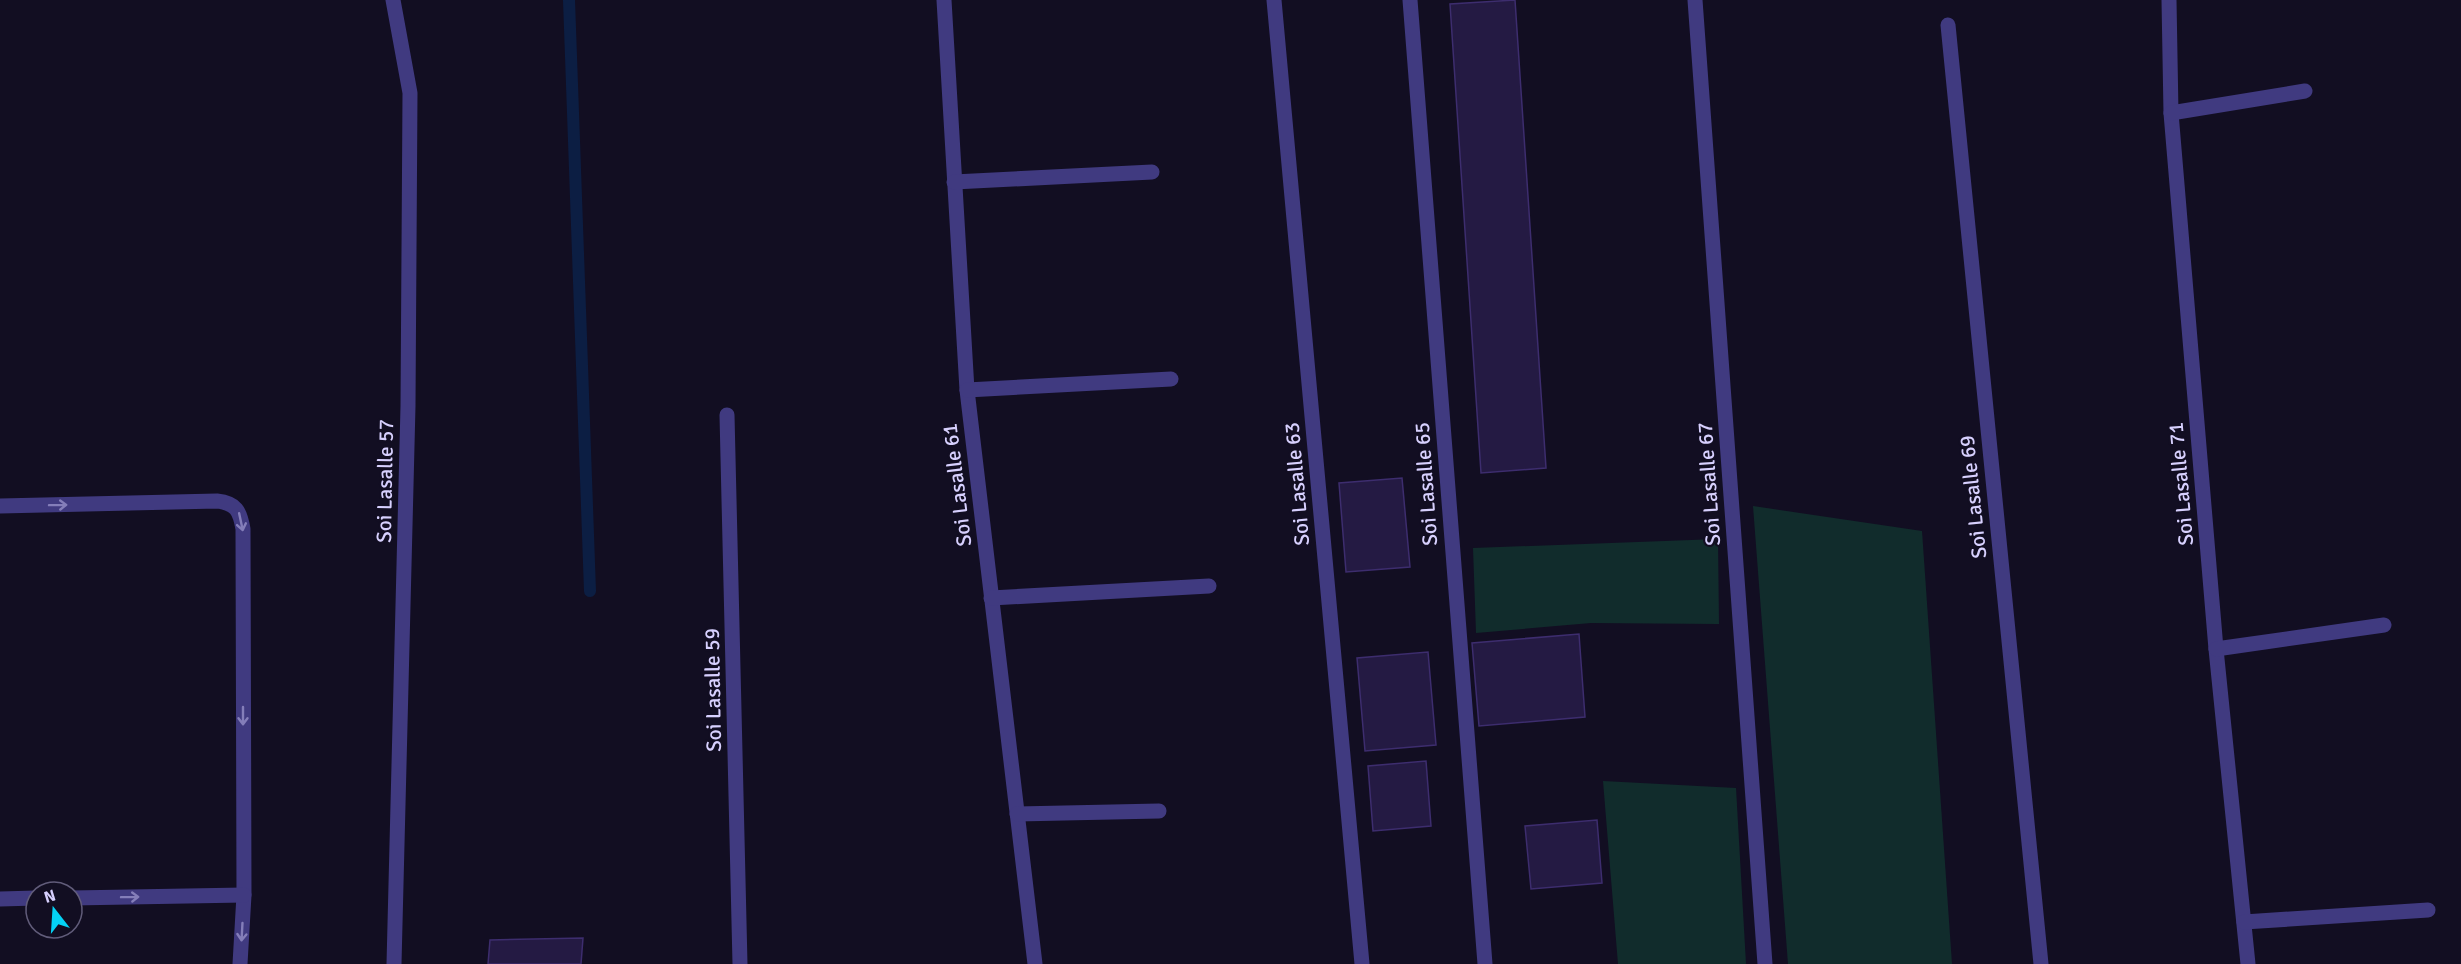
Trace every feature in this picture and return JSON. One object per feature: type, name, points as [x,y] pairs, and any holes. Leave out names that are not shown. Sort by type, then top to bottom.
[{"type":"street","name":"Soi Lasalle 57","points":[[393,0],[410,93],[408,406],[394,964]]},
{"type":"street","name":"Soi Lasalle 61","points":[[944,0],[967,390],[1035,964]]},
{"type":"street","name":"Soi Lasalle 63","points":[[1274,0],[1362,964]]},
{"type":"street","name":"Soi Lasalle 65","points":[[1410,0],[1485,964]]},
{"type":"street","name":"Soi Lasalle 67","points":[[1695,0],[1765,964]]},
{"type":"street","name":"Soi Lasalle 71","points":[[2169,0],[2171,113],[2216,649],[2248,964]]},
{"type":"street","name":"Soi Lasalle 69","points":[[1948,25],[2041,964]]},
{"type":"street","points":[[2171,113],[2305,91]]},
{"type":"street","points":[[954,182],[1152,172]]},
{"type":"street","points":[[967,390],[1171,379]]},
{"type":"street","name":"Soi Lasalle 59","points":[[727,415],[740,964]]},
{"type":"street","points":[[0,506],[217,501],[230,502],[237,508],[243,529],[244,895],[240,964]]},
{"type":"street","points":[[991,598],[1209,586]]},
{"type":"street","points":[[2216,649],[2384,625]]},
{"type":"street","points":[[1017,814],[1160,811]]},
{"type":"street","points":[[84,898],[244,895]]},
{"type":"street","points":[[0,899],[24,898]]},
{"type":"street","points":[[2244,922],[2428,910]]},
{"type":"green space","points":[[1753,506],[1922,531],[1952,964],[1788,964]]},
{"type":"green space","points":[[1718,539],[1719,624],[1591,623],[1476,633],[1473,548]]},
{"type":"green space","points":[[1603,781],[1736,788],[1746,964],[1618,964]]},
{"type":"building","points":[[1515,0],[1546,468],[1481,473],[1450,4]]},
{"type":"building","points":[[1402,478],[1410,567],[1346,572],[1339,483]]},
{"type":"building","points":[[1579,634],[1585,717],[1479,726],[1472,643]]},
{"type":"building","points":[[1428,652],[1436,745],[1365,751],[1357,658]]},
{"type":"building","points":[[1426,761],[1431,826],[1373,831],[1368,766]]},
{"type":"building","points":[[1597,820],[1602,883],[1531,889],[1525,826]]},
{"type":"building","points":[[583,938],[581,964],[488,964],[490,940]]},
{"type":"waterway","points":[[569,0],[590,591]]}]
